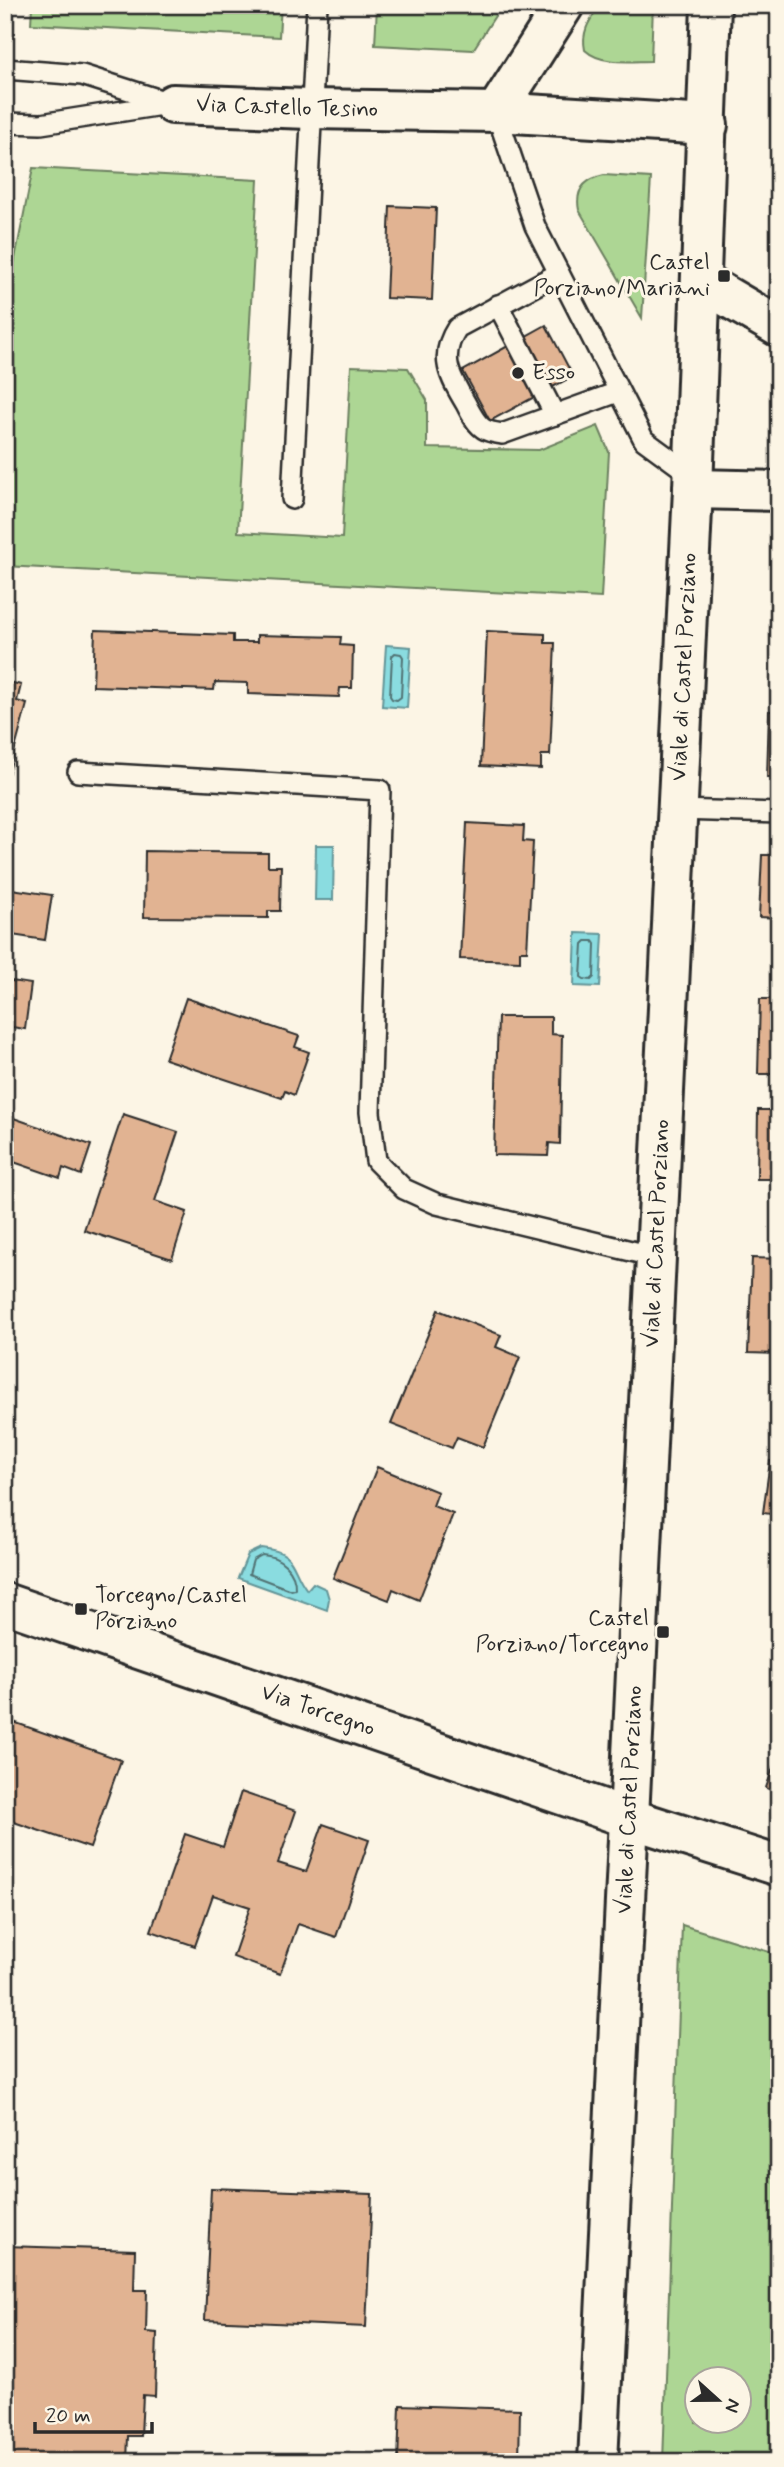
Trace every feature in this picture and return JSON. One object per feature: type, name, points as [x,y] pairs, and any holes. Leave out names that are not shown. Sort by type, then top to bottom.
[{"type":"street","points":[[496,112],[564,5]]},
{"type":"street","name":"Viale di Castel Porziano","points":[[598,2462],[693,482],[712,5]]},
{"type":"street","name":"Via Castello Tesino","points":[[173,104],[496,112],[708,125]]},
{"type":"street","points":[[702,282],[779,327]]},
{"type":"street","points":[[693,482],[779,491]]},
{"type":"street","name":"Via Torcegno","points":[[5,1602],[629,1818],[779,1867]]},
{"type":"lane","points":[[292,499],[317,5]]},
{"type":"lane","name":"Via Castello Tesino","points":[[5,69],[82,75],[173,104]]},
{"type":"lane","points":[[5,123],[41,124],[173,104]]},
{"type":"lane","points":[[496,112],[535,226],[644,440],[693,482]]},
{"type":"lane","points":[[559,273],[457,328],[447,350],[449,374],[470,412],[484,430],[502,434],[618,391]]},
{"type":"lane","points":[[498,306],[555,415]]},
{"type":"lane","points":[[78,772],[380,790],[370,1112],[376,1161],[404,1189],[437,1204],[656,1257]]},
{"type":"lane","points":[[677,810],[779,813]]},
{"type":"green space","points":[[32,5],[281,5],[279,37],[31,24]]},
{"type":"green space","points":[[377,5],[502,5],[473,50],[375,45]]},
{"type":"green space","points":[[600,5],[653,5],[651,61],[607,60],[585,50],[585,31]]},
{"type":"green space","points":[[33,168],[258,180],[238,532],[342,538],[351,366],[408,368],[427,400],[427,448],[539,450],[598,426],[609,452],[601,598],[5,566],[5,309]]},
{"type":"green space","points":[[604,175],[651,178],[642,318],[579,210],[580,191],[592,179]]},
{"type":"green space","points":[[682,1925],[779,1955],[779,2462],[663,2462]]},
{"type":"water","points":[[386,645],[411,647],[407,708],[382,706]]},
{"type":"water","points":[[316,845],[334,845],[333,900],[315,900]]},
{"type":"water","points":[[576,933],[603,934],[600,987],[574,986]]},
{"type":"water","points":[[261,1548],[288,1557],[307,1590],[313,1583],[326,1589],[329,1599],[327,1610],[238,1578],[248,1554]]},
{"type":"building","points":[[390,206],[436,208],[432,300],[386,298]]},
{"type":"building","name":"Esso","points":[[546,325],[573,376],[490,421],[463,371]]},
{"type":"building","points":[[95,630],[233,635],[233,642],[257,642],[257,635],[341,637],[340,645],[353,646],[352,688],[340,688],[339,697],[248,694],[248,683],[215,682],[214,690],[93,686]]},
{"type":"building","points":[[487,631],[545,634],[545,643],[555,643],[550,755],[541,755],[541,769],[481,766]]},
{"type":"building","points":[[5,681],[21,685],[17,701],[27,704],[5,786]]},
{"type":"building","points":[[769,711],[779,711],[779,777],[767,777]]},
{"type":"building","points":[[467,823],[524,826],[523,841],[533,842],[527,951],[520,951],[520,961],[460,959]]},
{"type":"building","points":[[145,851],[268,853],[268,866],[281,866],[280,911],[268,911],[268,918],[144,917]]},
{"type":"building","points":[[762,855],[779,855],[779,918],[759,917]]},
{"type":"building","points":[[5,888],[52,895],[45,940],[5,934]]},
{"type":"building","points":[[5,980],[31,984],[25,1029],[5,1026]]},
{"type":"building","points":[[186,998],[299,1036],[295,1047],[309,1052],[294,1095],[285,1091],[282,1098],[165,1059]]},
{"type":"building","points":[[760,999],[779,999],[779,1074],[758,1074]]},
{"type":"building","points":[[498,1017],[551,1017],[551,1034],[562,1035],[560,1144],[549,1143],[548,1156],[494,1155]]},
{"type":"building","points":[[758,1110],[779,1110],[779,1179],[757,1179]]},
{"type":"building","points":[[123,1114],[178,1132],[155,1201],[187,1212],[172,1259],[84,1230]]},
{"type":"building","points":[[5,1115],[91,1145],[81,1175],[63,1168],[60,1178],[5,1159]]},
{"type":"building","points":[[752,1258],[779,1259],[779,1354],[748,1353]]},
{"type":"building","points":[[438,1310],[501,1335],[496,1347],[520,1357],[483,1447],[457,1437],[452,1448],[391,1424]]},
{"type":"building","points":[[770,1461],[779,1462],[779,1515],[763,1513]]},
{"type":"building","points":[[377,1467],[438,1492],[433,1506],[453,1514],[419,1600],[393,1589],[389,1600],[333,1578]]},
{"type":"building","points":[[5,1719],[121,1760],[90,1848],[5,1819]]},
{"type":"building","points":[[779,1750],[779,1793],[766,1788]]},
{"type":"building","points":[[241,1792],[296,1811],[278,1863],[306,1872],[323,1824],[369,1840],[336,1937],[298,1924],[280,1974],[233,1957],[250,1907],[213,1895],[195,1946],[151,1931],[185,1834],[223,1847]]},
{"type":"building","points":[[211,2188],[372,2194],[366,2327],[205,2320]]},
{"type":"building","points":[[5,2246],[135,2250],[134,2290],[147,2290],[146,2332],[157,2333],[155,2396],[143,2395],[141,2436],[128,2436],[127,2462],[5,2462]]},
{"type":"building","points":[[400,2405],[520,2409],[519,2462],[398,2462]]},
{"type":"place","name":"Castel Porziano/Mariani","points":[[724,276]]},
{"type":"place","name":"Esso","points":[[518,373]]},
{"type":"place","name":"Torcegno/Castel Porziano","points":[[81,1609]]},
{"type":"place","name":"Castel Porziano/Torcegno","points":[[663,1632]]}]
